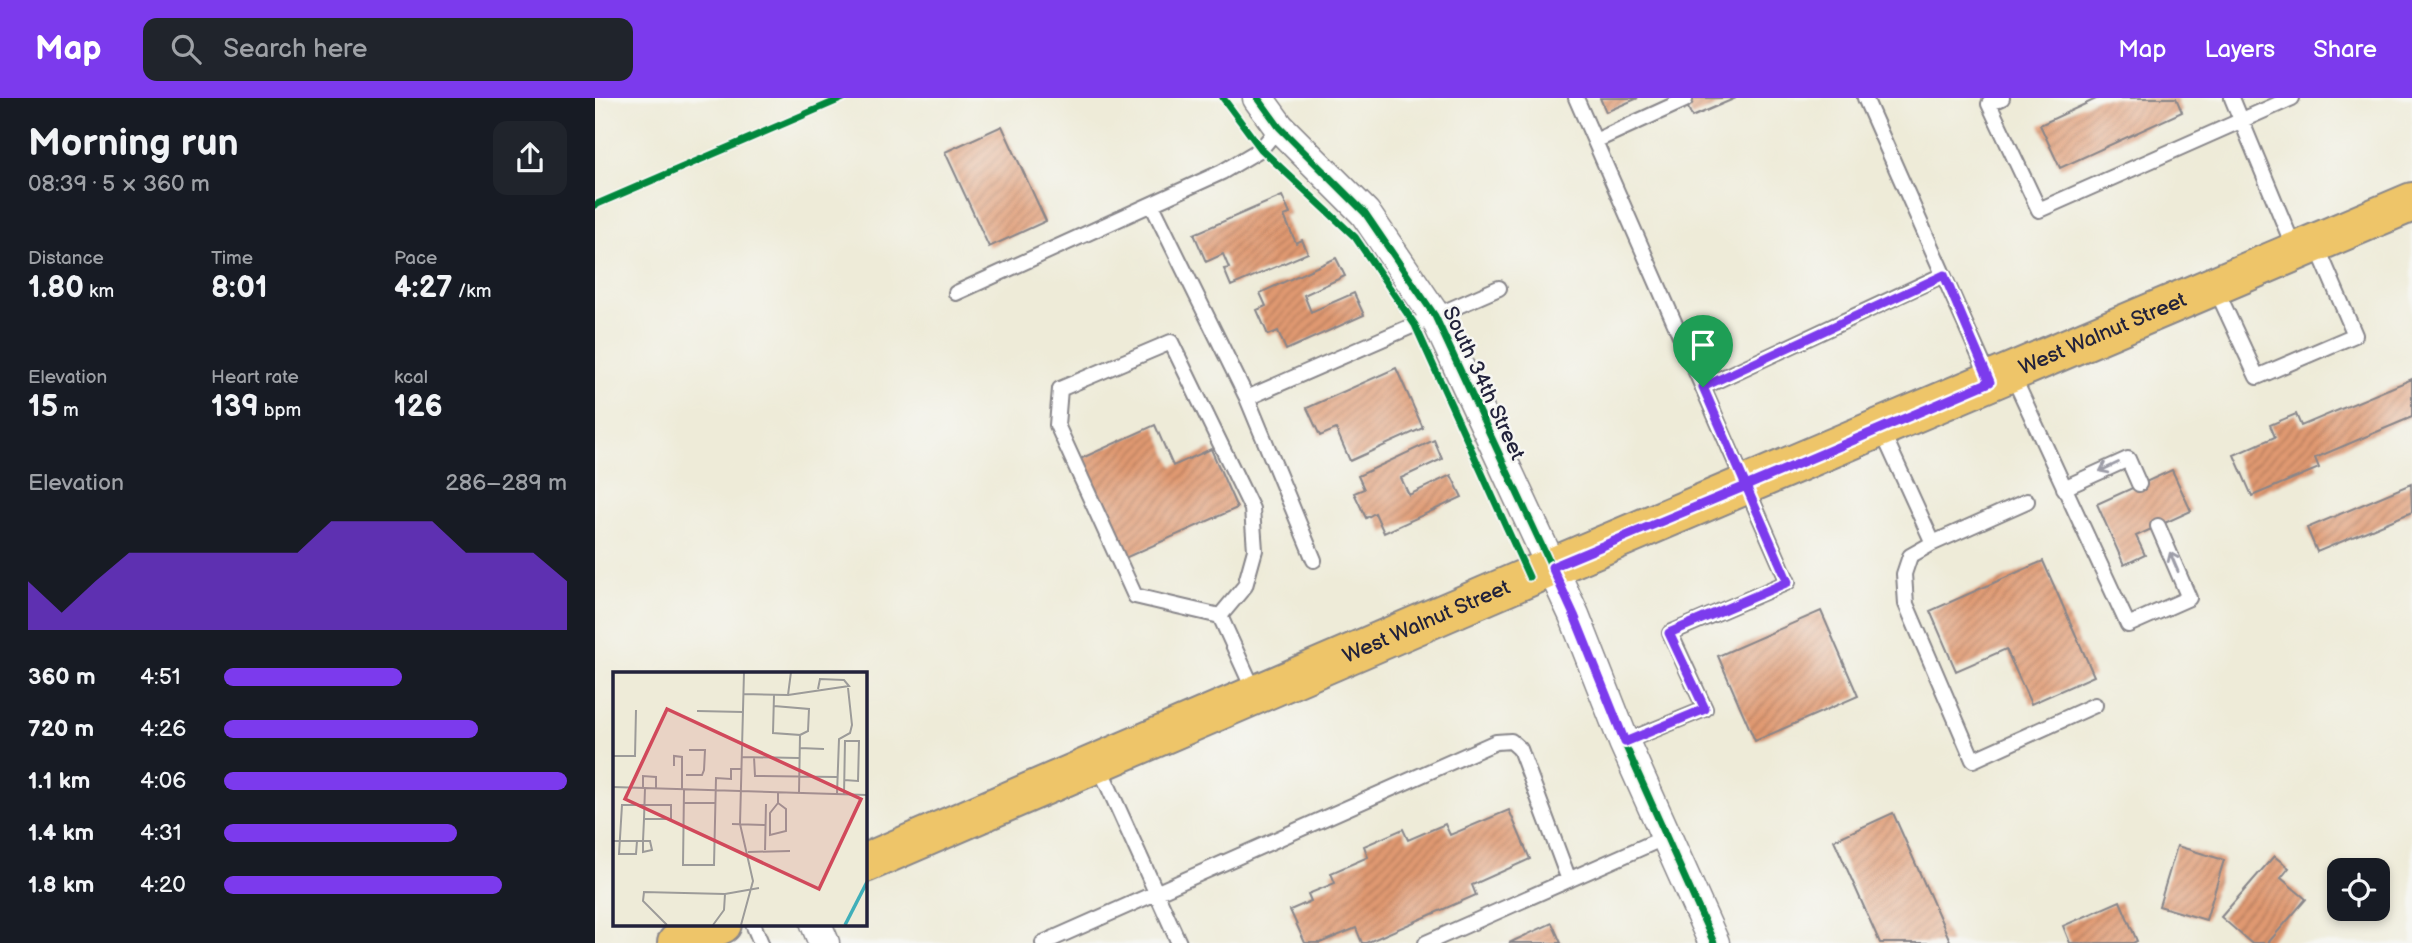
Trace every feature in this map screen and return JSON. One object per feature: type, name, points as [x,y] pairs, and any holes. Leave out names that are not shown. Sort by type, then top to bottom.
[{"type":"main road","name":"West Walnut Street","points":[[866,863],[1552,567],[2412,202]]},
{"type":"main road","points":[[677,943],[717,926]]},
{"type":"street","name":"South 34th Street","points":[[1258,98],[1279,127],[1365,213],[1435,316],[1574,615],[1625,742],[1714,943]]},
{"type":"street","points":[[816,926],[824,943]]},
{"type":"lane","points":[[1576,98],[1788,582],[1669,633],[1705,709],[1625,742]]},
{"type":"lane","points":[[1865,98],[1944,275],[2064,488],[2128,625],[2189,598],[2158,526]]},
{"type":"lane","points":[[2002,98],[1989,104],[2039,210],[2292,98]]},
{"type":"lane","points":[[2215,286],[2257,377],[2355,335],[2306,247],[2232,98]]},
{"type":"lane","points":[[1595,141],[1685,100]]},
{"type":"lane","points":[[956,293],[1222,172],[1261,149],[1279,127]]},
{"type":"lane","points":[[1152,205],[1247,398],[1314,560]]},
{"type":"lane","points":[[1703,387],[1944,275]]},
{"type":"lane","points":[[1247,398],[1499,288]]},
{"type":"lane","points":[[1171,342],[1252,509],[1255,550],[1245,586],[1220,616],[1135,596],[1057,425],[1060,389],[1171,342]]},
{"type":"lane","points":[[1881,428],[1933,543]]},
{"type":"lane","points":[[2064,488],[2128,458],[2139,484]]},
{"type":"lane","points":[[2027,501],[1910,556],[1904,574],[1906,604],[1973,760],[2095,705]]},
{"type":"lane","points":[[1220,616],[1256,694]]},
{"type":"lane","points":[[1043,943],[1496,741],[1511,741],[1520,749],[1569,880]]},
{"type":"lane","points":[[1097,763],[1179,943]]},
{"type":"lane","points":[[1426,943],[1668,836]]},
{"type":"lane","points":[[754,926],[761,943]]},
{"type":"building","points":[[1600,98],[1638,98],[1606,112]]},
{"type":"building","points":[[1684,98],[1736,98],[1692,117]]},
{"type":"building","points":[[2098,98],[2176,98],[2182,112],[2060,168],[2040,125]]},
{"type":"building","points":[[1002,126],[1046,221],[989,247],[945,152]]},
{"type":"building","points":[[1282,196],[1290,214],[1284,216],[1296,243],[1302,240],[1308,253],[1231,286],[1224,269],[1229,268],[1223,254],[1206,262],[1194,234]]},
{"type":"building","points":[[1336,258],[1345,276],[1304,295],[1311,312],[1354,293],[1364,315],[1286,350],[1278,331],[1268,335],[1257,310],[1266,306],[1260,293]]},
{"type":"building","points":[[1396,368],[1423,428],[1350,461],[1336,429],[1320,436],[1307,408]]},
{"type":"building","points":[[2412,379],[2412,417],[2315,458],[2319,468],[2252,496],[2234,455],[2275,437],[2270,425],[2296,414],[2301,426]]},
{"type":"building","points":[[1155,425],[1173,466],[1211,449],[1237,508],[1125,558],[1080,459]]},
{"type":"building","points":[[1434,440],[1442,459],[1401,478],[1409,495],[1451,475],[1462,497],[1384,533],[1375,513],[1366,518],[1354,493],[1364,489],[1358,476]]},
{"type":"building","points":[[2172,470],[2191,511],[2136,536],[2145,555],[2124,565],[2097,504]]},
{"type":"building","points":[[2411,484],[2412,512],[2317,552],[2307,528]]},
{"type":"building","points":[[2043,561],[2094,676],[2031,704],[2006,649],[1956,671],[1930,611]]},
{"type":"building","points":[[1821,611],[1858,696],[1755,741],[1718,656]]},
{"type":"building","points":[[1509,810],[1530,859],[1472,885],[1476,895],[1366,943],[1362,943],[1356,928],[1320,943],[1305,943],[1290,910],[1311,901],[1308,894],[1335,883],[1331,873],[1368,857],[1364,846],[1403,829],[1408,840],[1445,824],[1450,835]]},
{"type":"building","points":[[1893,813],[1951,943],[1880,943],[1834,840]]},
{"type":"building","points":[[2177,846],[2224,860],[2206,920],[2159,906]]},
{"type":"building","points":[[2274,856],[2289,868],[2281,878],[2306,899],[2268,943],[2251,943],[2221,917]]},
{"type":"building","points":[[2120,901],[2137,941],[2070,943],[2063,926]]},
{"type":"building","points":[[1552,923],[1561,943],[1509,943]]},
{"type":"cycle path","points":[[595,205],[843,98]]},
{"type":"cycle path","points":[[1223,98],[1261,149],[1355,237],[1415,325],[1529,577]]},
{"type":"cycle path","points":[[1258,98],[1279,127],[1365,213],[1435,316],[1574,615],[1624,742],[1714,943]]},
{"type":"route","points":[[1703,387],[1746,486],[1552,567],[1625,742],[1705,709],[1669,633],[1788,582],[1746,486],[1990,382],[1944,275],[1703,387]]}]
